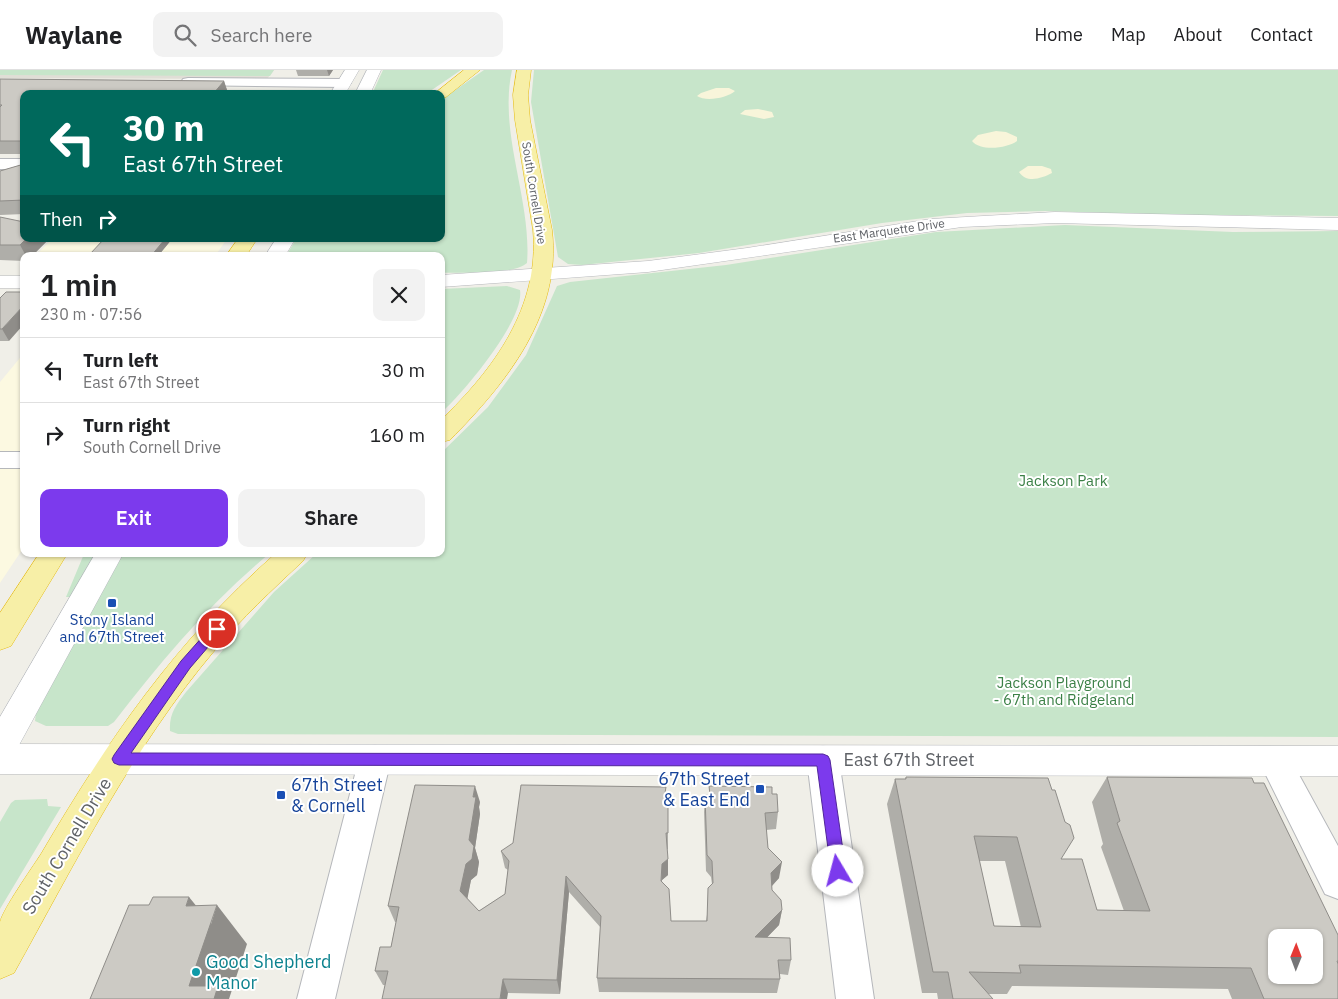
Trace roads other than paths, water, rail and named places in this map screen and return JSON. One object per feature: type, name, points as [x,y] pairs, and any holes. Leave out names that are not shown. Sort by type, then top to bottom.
[{"type":"highway","points":[[445,91],[473,70]]},
{"type":"highway","name":"South Cornell Drive","points":[[445,430],[493,379],[509,356],[535,305],[542,276],[544,248],[521,110],[521,83],[524,70]]},
{"type":"highway","points":[[0,638],[51,557]]},
{"type":"highway","name":"South Cornell Drive","points":[[0,960],[119,759],[186,665],[253,590],[290,557]]},
{"type":"street","points":[[175,82],[340,88],[352,70]]},
{"type":"street","points":[[364,90],[374,70]]},
{"type":"street","points":[[0,164],[20,164]]},
{"type":"street","name":"East Marquette Drive","points":[[445,280],[542,276],[713,258],[891,230],[965,221],[1038,218],[1263,225],[1338,224]]},
{"type":"street","points":[[0,282],[20,282]]},
{"type":"street","points":[[0,460],[20,460]]},
{"type":"street","points":[[0,748],[107,557]]},
{"type":"street","name":"East 67th Street","points":[[0,759],[1338,761]]},
{"type":"street","points":[[316,999],[374,759]]},
{"type":"street","points":[[823,760],[855,999]]},
{"type":"street","points":[[1275,761],[1338,882]]},
{"type":"place","name":"Stony Island and 67th Street","points":[[112,603]]},
{"type":"place","name":"67th Street & East End","points":[[760,789]]},
{"type":"place","name":"67th Street & Cornell","points":[[281,795]]},
{"type":"place","name":"Good Shepherd Manor","points":[[196,972]]},
{"type":"park label","name":"Jackson Park","points":[[1063,481]]},
{"type":"park label","name":"Jackson Playground - 67th and Ridgeland","points":[[1064,692]]}]
